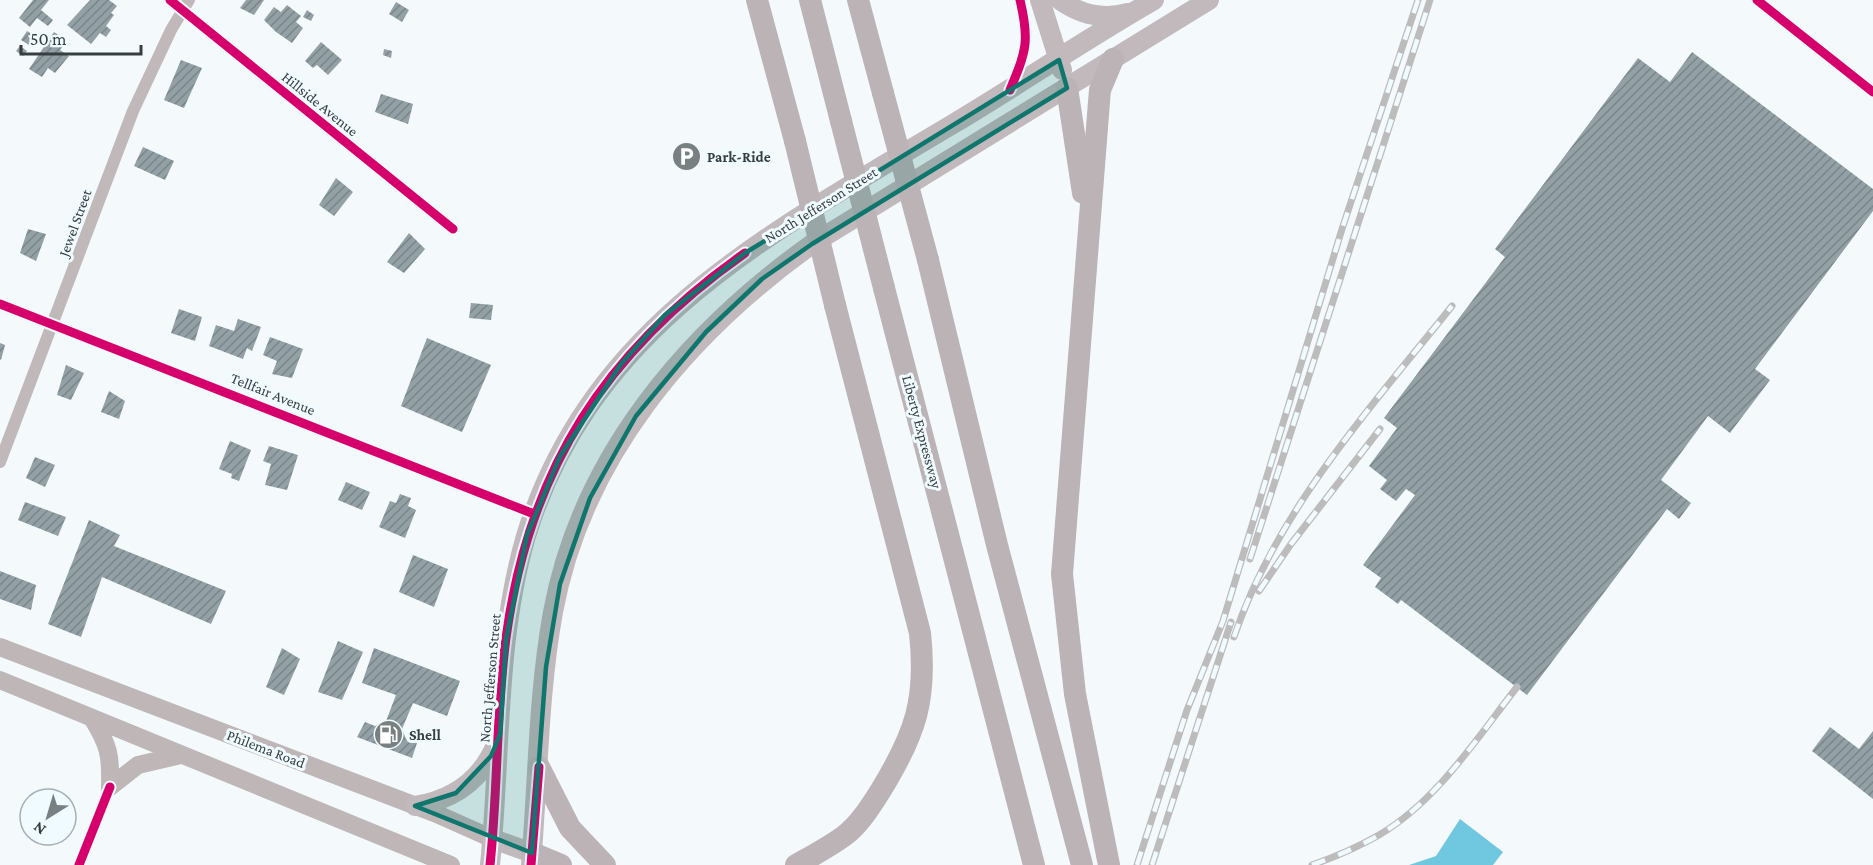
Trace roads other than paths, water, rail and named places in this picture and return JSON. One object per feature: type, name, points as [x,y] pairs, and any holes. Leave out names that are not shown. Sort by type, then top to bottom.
[{"type":"highway","points":[[757,0],[920,633],[924,671],[919,709],[903,755],[870,807],[845,835],[796,865]]},
{"type":"highway","name":"Liberty Expressway","points":[[810,0],[1034,865]]},
{"type":"highway","points":[[858,0],[928,260],[998,545],[1082,865]]},
{"type":"highway","points":[[1109,865],[1075,694],[1062,574],[1086,298],[1100,90],[1113,59]]},
{"type":"highway","points":[[1066,88],[1089,230]]},
{"type":"highway","points":[[538,768],[570,828],[605,865]]},
{"type":"highway","points":[[531,859],[561,865]]},
{"type":"main road","points":[[1040,0],[1066,88]]},
{"type":"main road","points":[[1060,0],[1083,13],[1102,16],[1125,14],[1150,2]]},
{"type":"main road","name":"North Jefferson Street","points":[[531,859],[549,639],[567,557],[603,470],[657,388],[706,332],[762,279],[812,244],[1209,0]]},
{"type":"main road","name":"North Jefferson Street","points":[[490,865],[506,639],[521,557],[534,514],[560,456],[587,409],[621,364],[665,315],[706,280],[831,197],[1011,90],[1150,2]]},
{"type":"main road","name":"Philema Road","points":[[0,647],[415,806],[493,839],[531,859]]},
{"type":"main road","points":[[0,680],[451,865]]},
{"type":"main road","points":[[92,718],[104,737],[111,756],[110,787]]},
{"type":"main road","points":[[415,806],[444,799],[468,784],[491,756],[500,734]]},
{"type":"main road","points":[[110,787],[138,765],[182,755]]},
{"type":"street","name":"Hillside Avenue","points":[[170,0],[186,5],[453,229]]},
{"type":"street","points":[[1011,90],[1025,54],[1027,37],[1020,0]]},
{"type":"street","points":[[1757,0],[1873,92]]},
{"type":"street","name":"Jewel Street","points":[[0,462],[133,111],[186,5]]},
{"type":"street","name":"Tellfair Avenue","points":[[0,304],[534,514]]},
{"type":"street","points":[[79,865],[110,787]]},
{"type":"water","points":[[1460,819],[1503,852],[1493,865],[1409,865],[1436,856]]},
{"type":"railway","points":[[1137,865],[1187,710],[1223,621],[1342,229],[1418,0]]},
{"type":"railway","points":[[1250,559],[1430,0]]},
{"type":"railway","points":[[1234,637],[1252,591],[1300,504],[1358,423],[1452,306]]},
{"type":"railway","points":[[1259,591],[1291,544],[1380,429]]},
{"type":"railway","points":[[1152,865],[1231,622]]},
{"type":"railway","points":[[1312,865],[1363,844],[1400,821],[1419,805],[1455,767],[1517,687]]},
{"type":"place","name":"Park-Ride","points":[[686,157]]},
{"type":"place","name":"Shell","points":[[388,735]]}]
